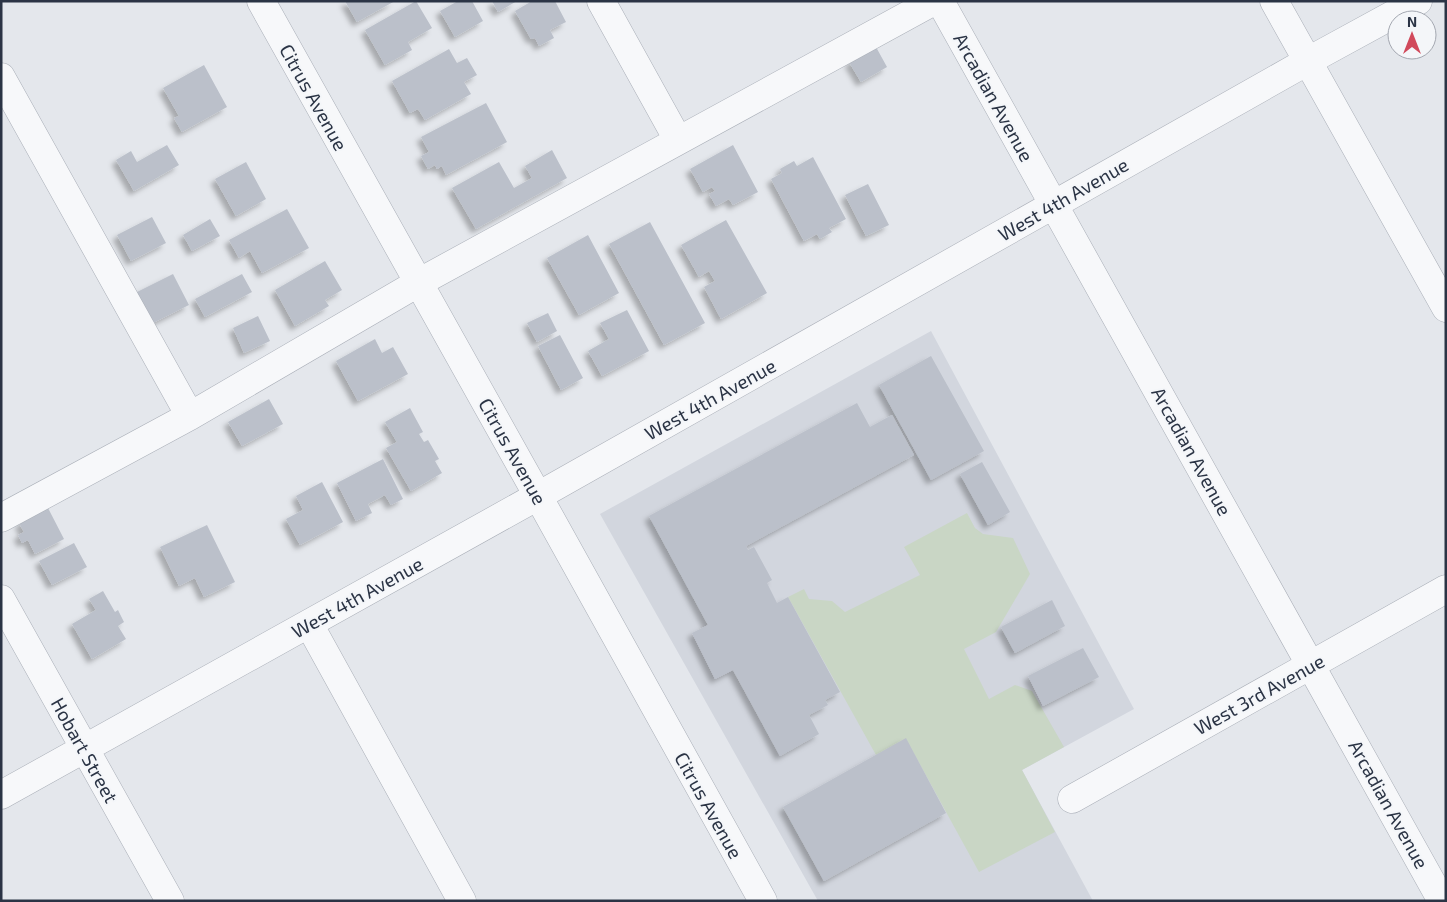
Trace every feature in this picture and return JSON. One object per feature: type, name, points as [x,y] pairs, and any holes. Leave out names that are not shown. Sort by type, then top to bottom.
[{"type":"street","name":"Citrus Avenue","points":[[261,1],[763,901]]},
{"type":"street","points":[[602,1],[678,140]]},
{"type":"street","points":[[1,518],[190,416],[418,283],[934,1]]},
{"type":"street","name":"Arcadian Avenue","points":[[940,1],[1442,901]]},
{"type":"street","points":[[1274,1],[1446,308]]},
{"type":"street","name":"West 4th Avenue","points":[[1,795],[538,496],[1308,61],[1418,1]]},
{"type":"street","points":[[1,77],[190,416]]},
{"type":"street","name":"West 3rd Avenue","points":[[1072,799],[1446,589]]},
{"type":"street","name":"Hobart Street","points":[[1,598],[170,901]]},
{"type":"street","points":[[309,624],[462,901]]},
{"type":"shaded area","points":[[931,331],[1134,709],[1022,770],[1093,901],[818,901],[600,514]]},
{"type":"green space","points":[[967,513],[975,528],[983,534],[1013,538],[1030,574],[996,632],[964,649],[989,699],[1015,685],[1032,691],[1064,747],[1022,770],[1055,832],[979,872],[906,739],[876,755],[788,597],[804,589],[809,599],[832,601],[845,612],[920,575],[904,547]]},
{"type":"building","points":[[345,1],[395,1],[357,22]]},
{"type":"building","points":[[416,1],[432,28],[408,42],[412,50],[385,65],[365,30]]},
{"type":"building","points":[[458,1],[472,1],[483,21],[455,37],[440,11]]},
{"type":"building","points":[[492,1],[517,1],[498,12]]},
{"type":"building","points":[[532,1],[555,1],[566,22],[550,30],[554,38],[539,46],[535,38],[531,39],[515,11]]},
{"type":"building","points":[[876,47],[887,67],[861,82],[849,62]]},
{"type":"building","points":[[449,49],[457,63],[467,58],[477,75],[464,82],[471,94],[425,120],[418,109],[410,113],[392,81]]},
{"type":"building","points":[[204,65],[227,107],[182,132],[174,118],[179,116],[163,88]]},
{"type":"building","points":[[486,103],[507,142],[446,175],[442,166],[437,169],[435,165],[428,169],[421,156],[429,152],[421,137]]},
{"type":"building","points":[[167,145],[179,165],[134,191],[116,160],[131,151],[137,162]]},
{"type":"building","points":[[733,145],[758,192],[733,205],[729,199],[716,206],[709,194],[715,191],[712,187],[703,192],[690,169]]},
{"type":"building","points":[[552,150],[567,178],[476,229],[452,188],[499,162],[514,188],[532,178],[525,166]]},
{"type":"building","points":[[813,157],[846,219],[829,228],[832,232],[820,239],[817,234],[804,241],[771,179],[782,173],[780,169],[794,161],[797,166]]},
{"type":"building","points":[[246,162],[266,199],[236,216],[215,179]]},
{"type":"building","points":[[868,184],[889,225],[866,236],[845,195]]},
{"type":"building","points":[[287,209],[309,248],[262,273],[250,251],[239,258],[229,240]]},
{"type":"building","points":[[152,217],[166,243],[131,261],[117,235]]},
{"type":"building","points":[[210,219],[220,236],[192,251],[183,235]]},
{"type":"building","points":[[726,220],[767,293],[721,319],[704,287],[715,281],[709,271],[699,277],[681,245]]},
{"type":"building","points":[[650,222],[705,323],[664,345],[609,244]]},
{"type":"building","points":[[588,235],[619,293],[579,315],[547,258]]},
{"type":"building","points":[[325,261],[342,290],[325,300],[329,306],[295,326],[275,290]]},
{"type":"building","points":[[173,274],[189,305],[151,324],[135,293]]},
{"type":"building","points":[[242,274],[252,292],[205,317],[195,299]]},
{"type":"building","points":[[627,310],[649,351],[602,376],[588,351],[609,339],[600,323]]},
{"type":"building","points":[[548,313],[557,331],[537,342],[527,323]]},
{"type":"building","points":[[258,316],[270,341],[244,353],[233,328]]},
{"type":"building","points":[[560,335],[583,378],[561,390],[538,346]]},
{"type":"building","points":[[375,339],[382,353],[393,347],[408,374],[358,401],[336,361]]},
{"type":"building","points":[[931,356],[984,451],[931,480],[879,385]]},
{"type":"building","points":[[269,399],[283,424],[242,446],[228,422]]},
{"type":"building","points":[[857,403],[870,427],[892,415],[914,455],[746,546],[748,550],[754,547],[772,580],[767,583],[777,603],[788,597],[840,692],[825,700],[828,705],[809,715],[819,734],[780,756],[733,670],[715,679],[692,633],[708,625],[649,516]]},
{"type":"building","points":[[410,408],[423,432],[419,434],[424,442],[428,440],[439,459],[435,461],[442,473],[411,491],[386,448],[397,442],[385,422]]},
{"type":"building","points":[[383,459],[403,499],[391,505],[385,495],[368,504],[372,513],[356,521],[337,483]]},
{"type":"building","points":[[982,462],[1010,512],[988,525],[960,474]]},
{"type":"building","points":[[322,482],[343,522],[300,545],[286,519],[303,510],[296,496]]},
{"type":"building","points":[[48,508],[64,539],[35,554],[28,540],[22,543],[18,535],[24,532],[19,523]]},
{"type":"building","points":[[207,525],[235,582],[204,597],[195,578],[179,586],[160,547]]},
{"type":"building","points":[[74,543],[87,567],[52,585],[39,561]]},
{"type":"building","points":[[103,591],[115,612],[118,610],[124,622],[118,626],[126,639],[92,659],[72,624],[96,610],[89,599]]},
{"type":"building","points":[[1052,600],[1065,626],[1015,653],[1001,627]]},
{"type":"building","points":[[1083,648],[1099,677],[1043,706],[1028,676]]},
{"type":"building","points":[[906,738],[946,813],[824,881],[783,807]]}]
